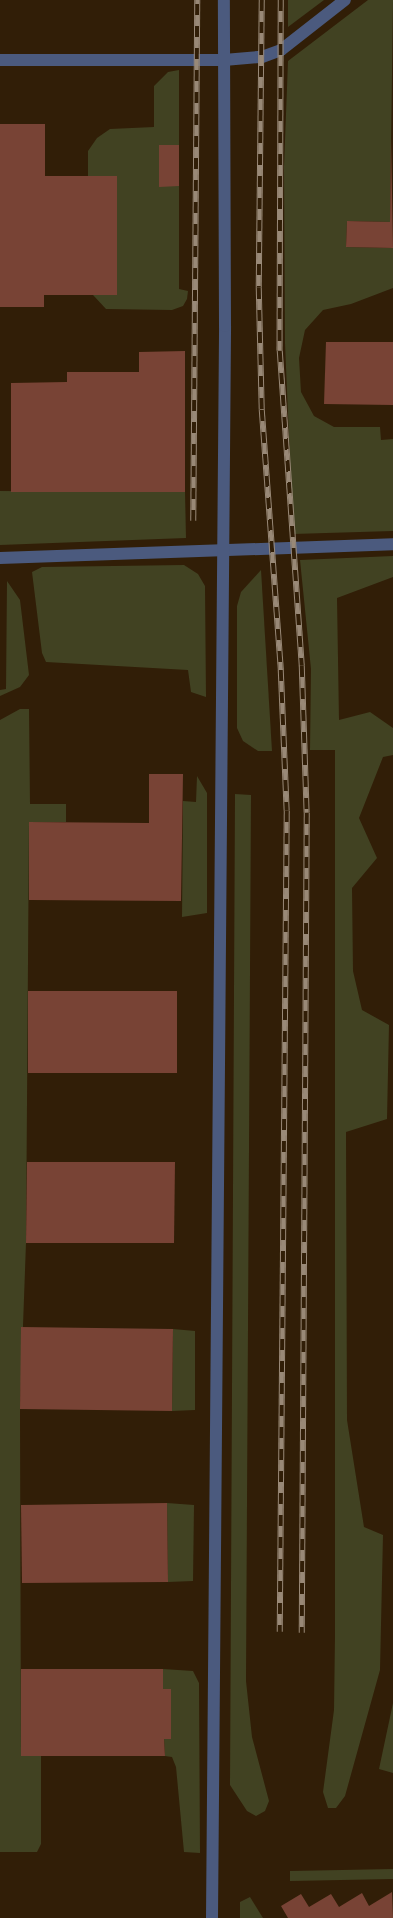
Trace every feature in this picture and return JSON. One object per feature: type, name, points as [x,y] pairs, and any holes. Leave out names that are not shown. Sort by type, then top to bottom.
[{"type":"lane","points":[[212,1918],[224,0]]},
{"type":"lane","points":[[0,60],[224,60],[262,56],[281,50],[345,0]]},
{"type":"lane","points":[[0,558],[393,544]]},
{"type":"green space","points":[[288,0],[324,0],[288,27]]},
{"type":"green space","points":[[368,0],[393,0],[390,222],[347,221],[346,247],[393,248],[393,288],[351,304],[323,310],[305,330],[299,358],[301,392],[314,416],[334,427],[380,427],[381,440],[393,439],[393,531],[293,534],[285,343],[284,167],[288,61]]},
{"type":"green space","points":[[179,70],[179,145],[159,145],[159,186],[179,186],[179,289],[188,291],[187,299],[183,306],[172,310],[106,309],[93,295],[117,294],[117,176],[88,176],[88,151],[97,138],[110,129],[154,127],[154,86],[168,72]]},
{"type":"green space","points":[[0,491],[185,492],[186,538],[0,545]]},
{"type":"green space","points":[[393,556],[393,577],[337,598],[339,720],[370,712],[393,728],[393,755],[383,757],[359,818],[377,858],[352,888],[353,971],[362,1010],[389,1025],[387,1119],[346,1132],[347,1420],[364,1527],[383,1535],[380,1670],[345,1796],[336,1808],[328,1808],[323,1792],[334,1710],[335,1635],[335,750],[310,750],[311,669],[300,560]]},
{"type":"green space","points":[[184,565],[198,574],[205,586],[206,697],[191,692],[188,670],[46,662],[42,653],[32,572],[42,567]]},
{"type":"green space","points":[[261,570],[272,751],[258,751],[243,741],[237,728],[237,606],[241,592]]},
{"type":"green space","points":[[7,581],[20,600],[29,675],[20,687],[0,696],[0,690],[6,689]]},
{"type":"green space","points":[[20,709],[29,709],[30,804],[66,804],[66,822],[29,822],[26,1243],[20,1409],[21,1756],[41,1756],[41,1844],[37,1852],[0,1852],[0,720]]},
{"type":"green space","points":[[197,776],[207,793],[207,913],[182,917],[183,801],[196,802]]},
{"type":"green space","points":[[235,794],[251,795],[246,1681],[252,1737],[269,1801],[265,1811],[256,1816],[247,1811],[230,1785]]},
{"type":"green space","points":[[173,1329],[195,1331],[195,1410],[172,1411]]},
{"type":"green space","points":[[167,1503],[194,1505],[193,1581],[168,1582]]},
{"type":"green space","points":[[163,1669],[193,1671],[199,1683],[200,1853],[184,1852],[176,1767],[172,1757],[165,1756],[164,1739],[171,1739],[171,1689],[163,1689]]},
{"type":"green space","points":[[393,1703],[393,1773],[379,1769]]},
{"type":"green space","points":[[393,1869],[393,1879],[290,1881],[290,1871]]},
{"type":"green space","points":[[250,1897],[263,1918],[240,1918],[240,1902]]},
{"type":"building","points":[[0,124],[45,124],[45,176],[117,176],[117,295],[44,295],[44,307],[0,307]]},
{"type":"building","points":[[391,137],[393,248],[346,247],[347,221],[390,222]]},
{"type":"building","points":[[159,145],[179,145],[179,186],[159,187]]},
{"type":"building","points":[[326,342],[393,342],[393,405],[324,404]]},
{"type":"building","points":[[185,351],[185,492],[11,492],[11,383],[67,382],[67,372],[139,372],[139,352]]},
{"type":"building","points":[[149,774],[183,774],[181,901],[29,900],[29,822],[149,823]]},
{"type":"building","points":[[28,991],[177,991],[177,1073],[28,1073]]},
{"type":"building","points":[[27,1162],[175,1162],[174,1243],[26,1243]]},
{"type":"building","points":[[21,1327],[173,1329],[172,1411],[20,1409]]},
{"type":"building","points":[[167,1503],[168,1582],[22,1583],[21,1505]]},
{"type":"building","points":[[21,1669],[163,1669],[163,1689],[171,1689],[171,1739],[164,1739],[165,1756],[21,1756]]},
{"type":"building","points":[[392,1892],[393,1918],[288,1918],[281,1906],[301,1894],[309,1907],[331,1894],[339,1907],[362,1893],[369,1906]]},
{"type":"railway","points":[[193,521],[197,0]]},
{"type":"railway","points":[[262,0],[259,288],[262,410],[281,670],[287,811],[280,1632]]},
{"type":"railway","points":[[281,0],[280,351],[302,666],[307,813],[302,1633]]}]
